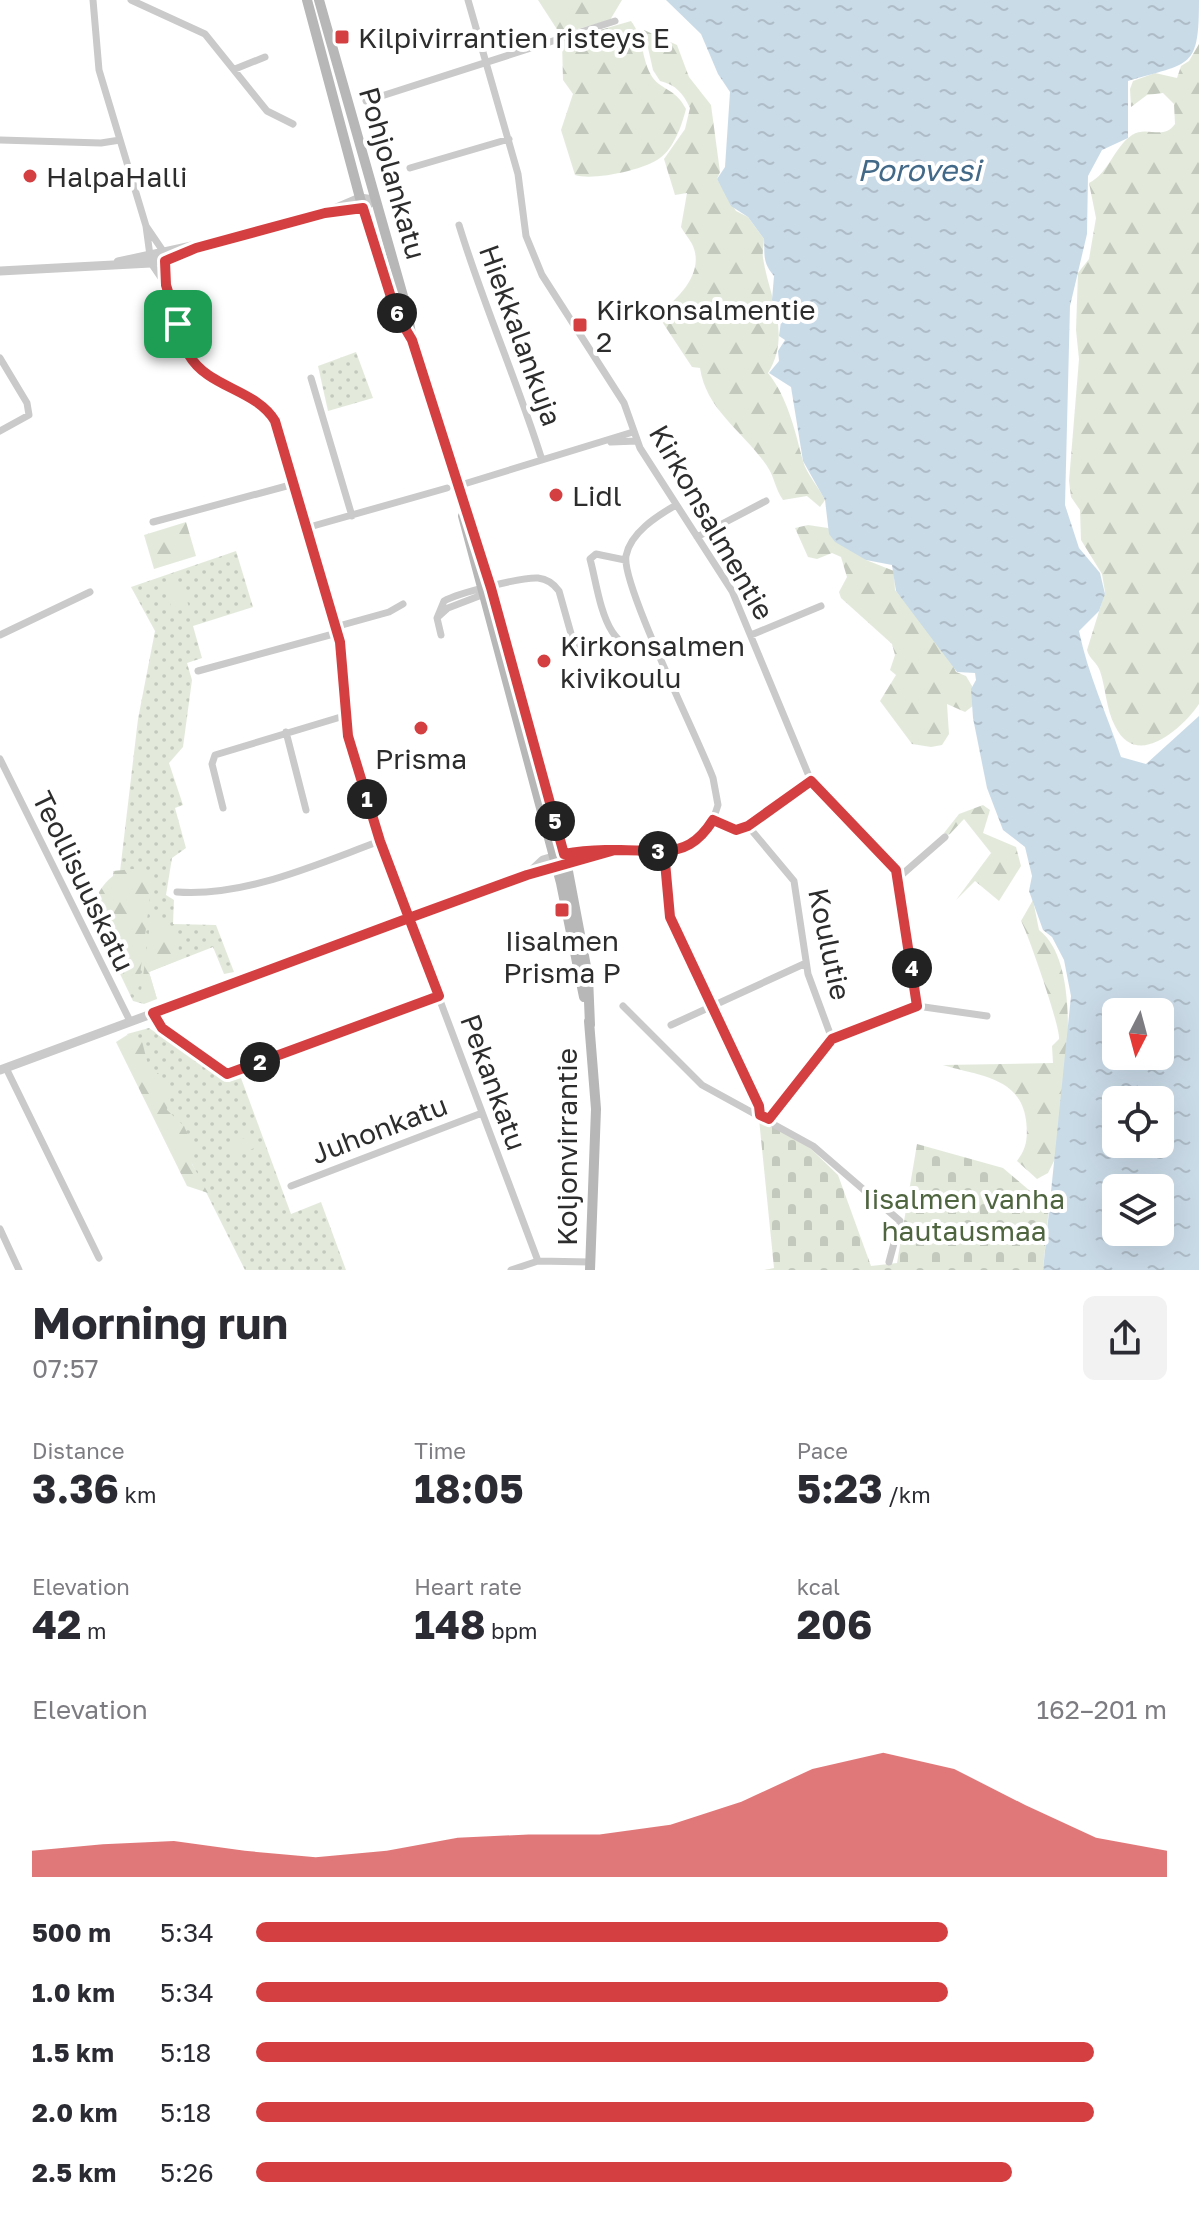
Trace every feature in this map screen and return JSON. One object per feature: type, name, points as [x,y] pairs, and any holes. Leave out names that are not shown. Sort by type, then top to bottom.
[{"type":"main road","name":"Pohjolankatu","points":[[307,0],[361,203],[396,313],[412,340]]},
{"type":"main road","name":"Pohjolankatu","points":[[319,0],[407,310],[412,340]]},
{"type":"main road","name":"Koljonvirrantie","points":[[412,340],[460,499],[559,855],[588,977],[596,1109],[590,1266]]},
{"type":"street","points":[[93,0],[99,70],[146,226],[150,258],[166,285]]},
{"type":"street","points":[[131,0],[205,34],[267,111],[293,124]]},
{"type":"street","name":"Kirkonsalmentie","points":[[468,0],[509,139],[530,249],[547,284],[624,403],[637,441],[724,578],[811,781],[891,862],[898,878],[917,1006]]},
{"type":"street","points":[[366,101],[615,21]]},
{"type":"street","points":[[235,69],[265,57]]},
{"type":"street","points":[[410,168],[509,139]]},
{"type":"street","points":[[0,140],[101,143],[120,140]]},
{"type":"street","points":[[0,268],[118,262],[164,256],[374,200]]},
{"type":"street","name":"Hiekkalankuja","points":[[459,225],[481,296],[514,374],[542,460]]},
{"type":"street","points":[[146,226],[164,256],[166,285]]},
{"type":"street","name":"Pekankatu","points":[[166,285],[185,345],[194,362],[272,416],[336,630],[345,679],[344,716],[380,841],[538,1261]]},
{"type":"street","points":[[0,358],[27,403],[29,415],[0,431]]},
{"type":"street","points":[[311,378],[352,516]]},
{"type":"street","points":[[464,484],[609,442],[633,432]]},
{"type":"street","points":[[609,442],[637,441]]},
{"type":"street","points":[[153,522],[294,484]]},
{"type":"street","points":[[306,528],[447,488]]},
{"type":"street","points":[[697,537],[766,501]]},
{"type":"street","points":[[527,875],[536,864],[559,855],[615,850],[664,851],[693,844],[713,820],[718,797],[713,778],[657,646],[625,560],[634,539],[676,505]]},
{"type":"street","points":[[625,560],[596,554],[590,559],[610,632],[618,642],[630,649],[657,646]]},
{"type":"street","points":[[441,635],[437,618],[444,601],[537,578],[553,582],[559,591],[577,655]]},
{"type":"street","points":[[0,635],[90,592]]},
{"type":"street","points":[[198,671],[336,630],[403,604]]},
{"type":"street","points":[[751,635],[821,606]]},
{"type":"street","points":[[223,808],[212,764],[215,755],[344,716]]},
{"type":"street","points":[[286,732],[306,810]]},
{"type":"street","name":"Teollisuuskatu","points":[[0,759],[130,1021]]},
{"type":"street","points":[[713,820],[736,830],[748,826],[811,781]]},
{"type":"street","name":"Koulutie","points":[[748,826],[794,881],[806,963],[832,1039]]},
{"type":"street","points":[[898,878],[945,837]]},
{"type":"street","points":[[177,892],[192,893],[259,882],[380,841]]},
{"type":"street","points":[[99,1258],[3,1069],[527,875],[562,868],[615,850]]},
{"type":"street","points":[[664,851],[670,917],[759,1106],[760,1115]]},
{"type":"street","points":[[671,1025],[806,963]]},
{"type":"street","points":[[153,1013],[162,1028],[227,1074],[439,996]]},
{"type":"street","points":[[623,1006],[702,1085],[769,1119],[813,1146],[900,1221],[889,1262]]},
{"type":"street","points":[[769,1119],[832,1039],[917,1006],[987,1016]]},
{"type":"street","name":"Juhonkatu","points":[[291,1186],[482,1113]]},
{"type":"street","points":[[0,1229],[19,1270]]},
{"type":"street","points":[[511,1270],[538,1261],[590,1266]]},
{"type":"green space","points":[[538,0],[622,0],[610,20],[560,34]]},
{"type":"green space","points":[[631,21],[654,80],[677,97],[686,109],[677,136],[660,158],[653,162],[605,175],[575,175],[561,130],[573,94],[563,80],[562,41]]},
{"type":"green space","points":[[644,30],[677,45],[689,77],[711,105],[720,172],[717,179],[736,211],[748,217],[764,239],[763,258],[779,330],[775,358],[768,373],[786,404],[805,466],[825,500],[820,507],[807,496],[783,500],[767,466],[718,408],[704,383],[700,368],[692,367],[657,314],[688,284],[695,265],[692,244],[681,227],[687,193],[675,195],[664,159],[685,129],[690,108],[678,90],[660,81],[653,70]]},
{"type":"green space","points":[[1199,44],[1199,704],[1170,734],[1146,745],[1135,745],[1124,739],[1115,726],[1100,671],[1087,650],[1105,592],[1102,574],[1081,540],[1080,510],[1071,497],[1069,481],[1079,359],[1076,330],[1078,273],[1089,259],[1096,218],[1089,183],[1102,173],[1120,146],[1132,135],[1143,131],[1165,131],[1175,124],[1174,104],[1163,93],[1147,95],[1131,107],[1133,81],[1155,73],[1177,78],[1181,66],[1189,61]]},
{"type":"green space","points":[[356,352],[373,398],[328,411],[318,366]]},
{"type":"green space","points":[[186,522],[196,556],[154,569],[144,535]]},
{"type":"green space","points":[[808,525],[828,528],[866,560],[894,571],[895,590],[946,651],[956,672],[966,676],[972,686],[974,705],[965,712],[947,704],[949,734],[942,745],[912,744],[880,701],[896,675],[890,670],[895,655],[892,644],[841,598],[839,592],[847,577],[841,557],[832,553],[817,559],[808,557],[795,528]]},
{"type":"green space","points":[[236,551],[253,607],[193,626],[202,658],[187,663],[192,680],[183,747],[169,763],[183,805],[175,808],[186,848],[172,858],[166,895],[174,900],[173,924],[216,925],[234,972],[224,974],[213,947],[149,972],[157,999],[144,1004],[133,1001],[88,907],[117,897],[138,719],[155,631],[131,587]]},
{"type":"green space","points":[[181,583],[189,607],[173,612],[165,588]]},
{"type":"green space","points":[[983,805],[990,810],[983,833],[1016,847],[1021,866],[999,901],[975,881],[956,900],[991,853],[964,819],[949,835],[944,833],[959,814]]},
{"type":"green space","points":[[143,868],[150,874],[151,889],[137,998],[125,980],[120,951],[98,925],[94,909],[98,894],[113,876],[113,871]]},
{"type":"green space","points":[[1033,900],[1039,930],[1054,948],[1063,973],[1068,1036],[1057,1155],[1048,1173],[1037,1179],[1017,1161],[1025,1147],[1027,1132],[1022,1105],[1015,1094],[995,1080],[943,1065],[1053,1063],[1052,1046],[1059,1039],[1058,1032],[1021,921]]},
{"type":"green space","points":[[152,909],[177,935],[178,949],[176,961],[149,972],[157,999],[140,999]]},
{"type":"green space","points":[[149,1028],[229,1082],[241,1078],[291,1214],[321,1202],[346,1270],[245,1270],[127,1034]]},
{"type":"green space","points":[[127,1035],[142,1041],[148,1065],[159,1074],[169,1095],[167,1110],[184,1126],[190,1140],[192,1164],[208,1193],[187,1186],[116,1042]]},
{"type":"green space","name":"Iisalmen vanha hautausmaa","points":[[759,1119],[808,1146],[838,1175],[871,1266],[897,1263],[917,1144],[1003,1168],[1049,1207],[1043,1270],[764,1270],[774,1268]]},
{"type":"green space","points":[[251,1136],[255,1148],[233,1155],[229,1143]]},
{"type":"water","name":"Porovesi","points":[[666,0],[1199,0],[1197,40],[1193,51],[1187,60],[1178,65],[1128,81],[1128,138],[1102,150],[1088,176],[1087,234],[1070,306],[1065,505],[1079,548],[1100,573],[1105,594],[1099,611],[1079,631],[1121,757],[1146,764],[1199,716],[1199,1270],[1043,1270],[1071,996],[1064,960],[1052,937],[1043,930],[1029,891],[1032,876],[1025,847],[1003,830],[987,788],[973,718],[971,689],[976,680],[975,673],[957,672],[896,591],[892,565],[866,560],[835,542],[829,534],[825,500],[803,461],[791,387],[769,373],[779,361],[778,351],[785,340],[779,336],[782,314],[772,300],[774,276],[766,262],[764,239],[748,217],[731,206],[717,179],[725,167],[730,92],[718,74],[701,34]]},
{"type":"place","name":"Kilpivirrantien risteys E","points":[[342,37]]},
{"type":"place","name":"HalpaHalli","points":[[30,176]]},
{"type":"place","name":"Kirkonsalmentie 2","points":[[580,325]]},
{"type":"place","name":"Lidl","points":[[556,495]]},
{"type":"place","name":"Kirkonsalmen kivikoulu","points":[[544,661]]},
{"type":"place","name":"Prisma","points":[[421,728]]},
{"type":"place","name":"Iisalmen Prisma P","points":[[562,910]]},
{"type":"route","points":[[178,324],[166,285],[165,261],[196,248],[325,213],[363,208],[396,313],[412,340],[460,499],[474,533],[564,854],[581,851],[615,850],[673,851],[680,849],[704,835],[713,820],[736,830],[743,829],[811,781],[896,870],[917,1006],[832,1039],[769,1119],[760,1115],[759,1106],[670,917],[664,851],[615,850],[527,875],[409,918],[439,996],[227,1074],[162,1028],[153,1013],[409,918],[380,841],[348,736],[340,642],[275,421],[260,405],[198,367],[188,354],[178,324]]}]
